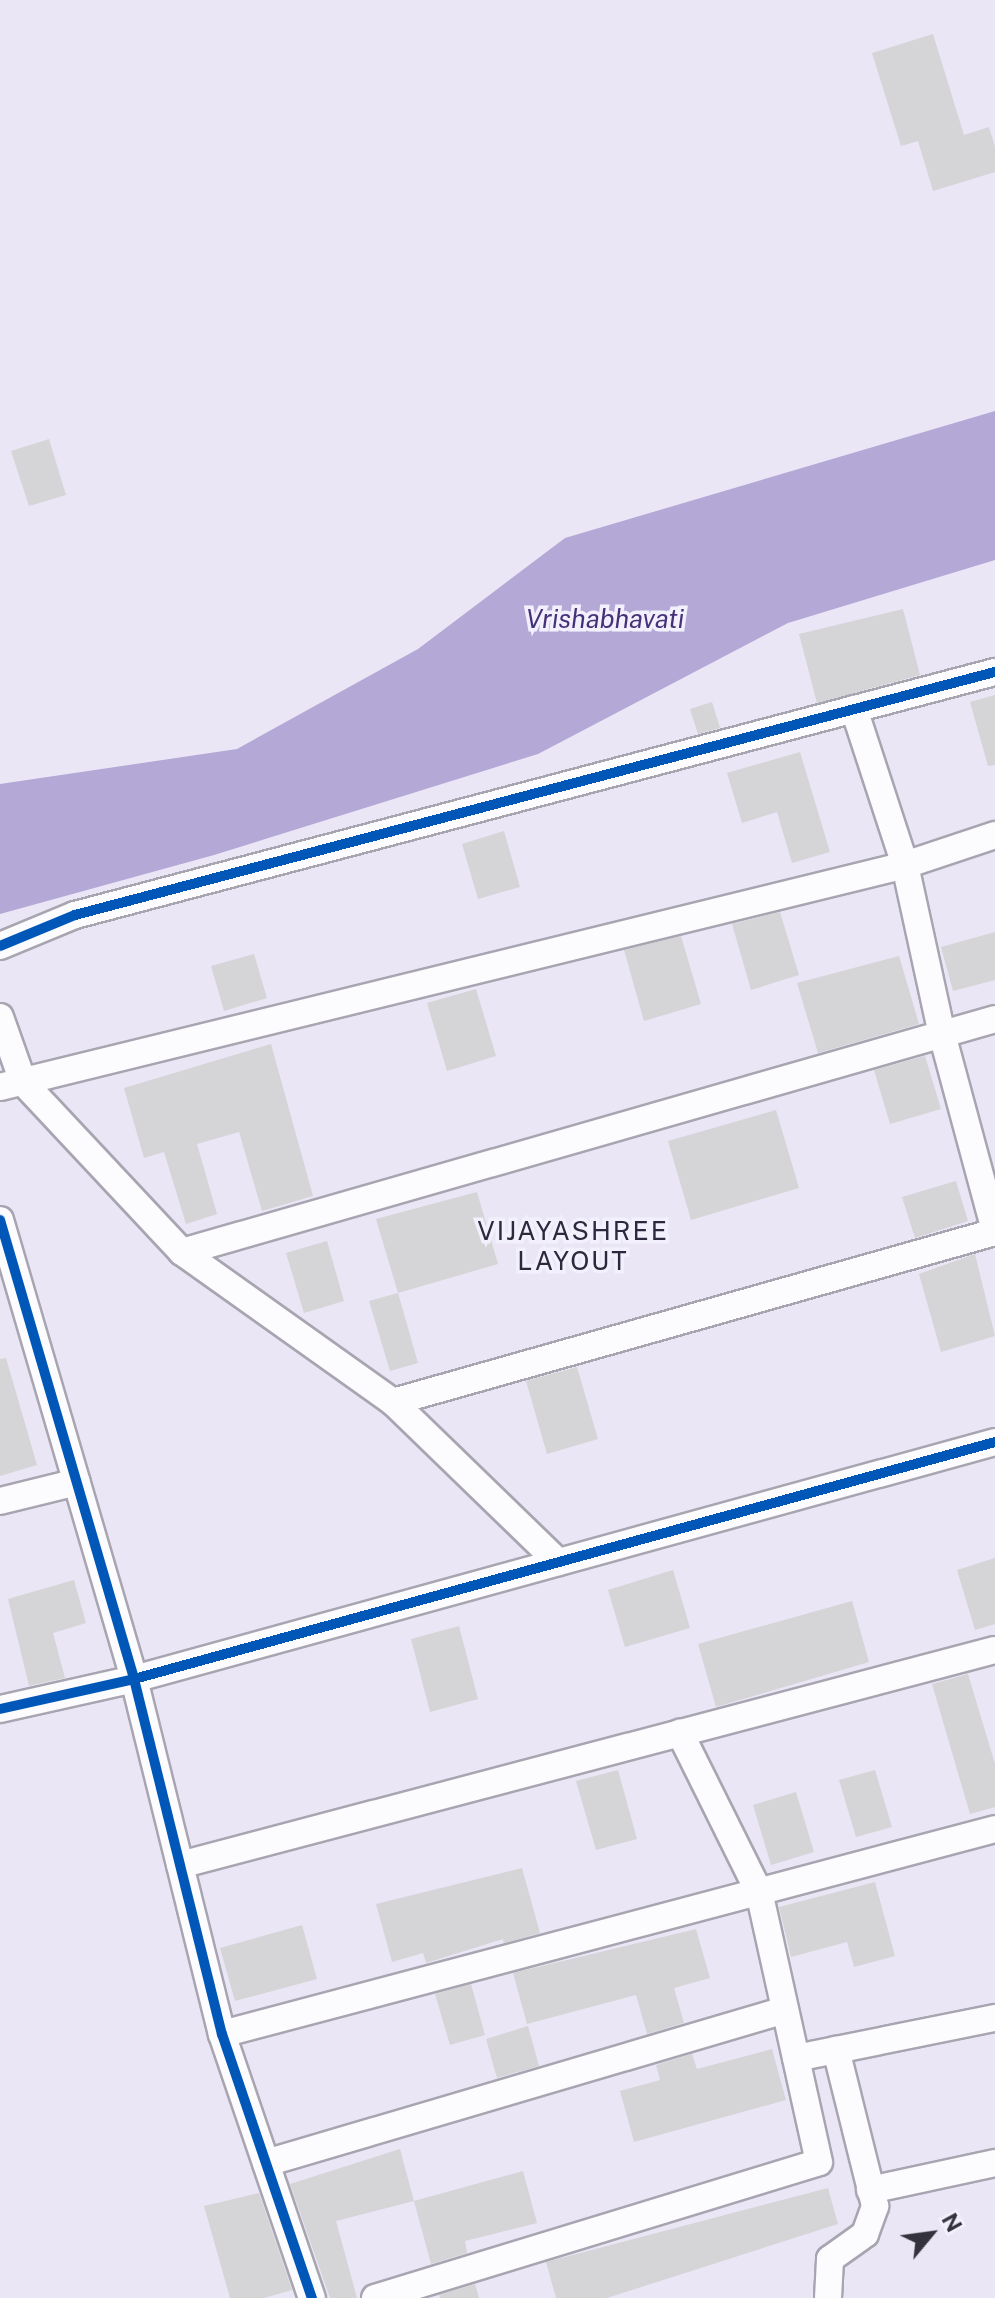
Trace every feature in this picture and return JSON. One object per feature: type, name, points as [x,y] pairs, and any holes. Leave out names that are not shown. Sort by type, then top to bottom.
[{"type":"street","points":[[0,946],[75,915],[995,672]]},
{"type":"street","points":[[393,1402],[995,1231],[942,1034],[905,865],[854,709]]},
{"type":"street","points":[[12,1084],[905,865],[995,835]]},
{"type":"street","points":[[0,1017],[12,1084],[182,1252],[393,1402],[558,1562]]},
{"type":"street","points":[[182,1252],[995,1019]]},
{"type":"street","points":[[0,1220],[10,1288],[77,1482],[134,1679],[222,2034],[312,2298]]},
{"type":"street","points":[[0,1709],[134,1679],[995,1442]]},
{"type":"street","points":[[0,1501],[77,1482]]},
{"type":"street","points":[[180,1865],[995,1650]]},
{"type":"street","points":[[375,2298],[819,2162],[759,1892],[680,1733]]},
{"type":"street","points":[[222,2034],[995,1829]]},
{"type":"street","points":[[266,2163],[785,2010]]},
{"type":"street","points":[[796,2058],[995,2018]]},
{"type":"street","points":[[828,2298],[830,2259],[869,2229],[875,2206],[836,2050]]},
{"type":"street","points":[[870,2190],[995,2163]]},
{"type":"water","name":"Vrishabhavati","points":[[995,411],[995,560],[788,623],[538,754],[214,855],[0,914],[0,784],[237,749],[418,649],[565,538]]},
{"type":"building","points":[[933,34],[964,135],[989,127],[995,147],[995,172],[933,191],[918,141],[901,146],[872,53]]},
{"type":"building","points":[[49,439],[66,495],[29,506],[11,451]]},
{"type":"building","points":[[903,609],[920,675],[817,703],[799,634]]},
{"type":"building","points":[[995,695],[995,765],[988,766],[970,702]]},
{"type":"building","points":[[712,702],[720,728],[698,734],[690,709]]},
{"type":"building","points":[[800,752],[830,852],[792,863],[777,812],[742,823],[727,773]]},
{"type":"building","points":[[504,831],[520,887],[478,899],[462,844]]},
{"type":"building","points":[[780,912],[799,975],[751,990],[732,924]]},
{"type":"building","points":[[995,932],[995,980],[953,991],[941,947]]},
{"type":"building","points":[[681,936],[701,1004],[644,1021],[624,950]]},
{"type":"building","points":[[254,954],[267,998],[224,1011],[211,966]]},
{"type":"building","points":[[899,956],[919,1024],[818,1053],[797,983]]},
{"type":"building","points":[[476,989],[496,1056],[447,1071],[427,1003]]},
{"type":"building","points":[[271,1044],[313,1196],[262,1211],[239,1132],[197,1144],[217,1214],[186,1224],[164,1152],[144,1158],[124,1088]]},
{"type":"building","points":[[925,1056],[941,1109],[890,1124],[874,1070]]},
{"type":"building","points":[[776,1110],[799,1188],[691,1220],[668,1141]]},
{"type":"building","points":[[956,1181],[968,1221],[915,1238],[902,1197]]},
{"type":"building","points":[[477,1192],[498,1264],[398,1293],[376,1219]]},
{"type":"building","points":[[327,1241],[344,1301],[304,1313],[286,1253]]},
{"type":"building","points":[[975,1254],[995,1336],[941,1352],[919,1274]]},
{"type":"building","points":[[398,1293],[418,1363],[390,1371],[369,1301]]},
{"type":"building","points":[[6,1358],[37,1465],[0,1476],[0,1359]]},
{"type":"building","points":[[577,1367],[598,1439],[547,1454],[526,1381]]},
{"type":"building","points":[[995,1558],[995,1624],[975,1630],[957,1570]]},
{"type":"building","points":[[673,1570],[690,1628],[625,1647],[608,1590]]},
{"type":"building","points":[[74,1580],[86,1623],[53,1633],[65,1678],[29,1686],[8,1599]]},
{"type":"building","points":[[852,1601],[869,1662],[716,1707],[698,1644]]},
{"type":"building","points":[[459,1626],[478,1699],[430,1712],[411,1639]]},
{"type":"building","points":[[968,1674],[995,1764],[995,1807],[970,1814],[932,1684]]},
{"type":"building","points":[[618,1770],[637,1839],[596,1850],[576,1781]]},
{"type":"building","points":[[875,1770],[892,1827],[856,1837],[839,1780]]},
{"type":"building","points":[[796,1792],[814,1852],[771,1865],[753,1805]]},
{"type":"building","points":[[522,1868],[540,1933],[504,1943],[503,1939],[426,1963],[423,1953],[392,1962],[376,1904]]},
{"type":"building","points":[[875,1882],[895,1956],[854,1967],[847,1942],[791,1957],[779,1907]]},
{"type":"building","points":[[302,1925],[317,1979],[235,2001],[220,1948]]},
{"type":"building","points":[[696,1929],[710,1978],[674,1988],[684,2023],[647,2034],[636,1995],[527,2024],[513,1973]]},
{"type":"building","points":[[471,1984],[485,2035],[450,2045],[435,1994]]},
{"type":"building","points":[[528,2026],[539,2066],[497,2078],[486,2039]]},
{"type":"building","points":[[772,2049],[786,2100],[634,2142],[620,2091],[660,2080],[656,2065],[692,2054],[697,2069]]},
{"type":"building","points":[[400,2149],[414,2201],[336,2221],[357,2298],[330,2298],[290,2184]]},
{"type":"building","points":[[523,2171],[537,2223],[465,2241],[467,2253],[431,2264],[414,2201]]},
{"type":"building","points":[[828,2188],[838,2224],[607,2298],[556,2298],[546,2262]]},
{"type":"building","points":[[259,2193],[292,2290],[264,2298],[230,2298],[204,2206]]},
{"type":"building","points":[[475,2284],[479,2298],[440,2298],[439,2295]]},
{"type":"cycle path","points":[[0,946],[75,915],[995,672]]},
{"type":"cycle path","points":[[0,1220],[134,1679],[222,2034],[312,2298]]},
{"type":"cycle path","points":[[0,1709],[134,1679],[995,1442]]},
{"type":"district","name":"VIJAYASHREE LAYOUT","points":[[573,1246]]}]
